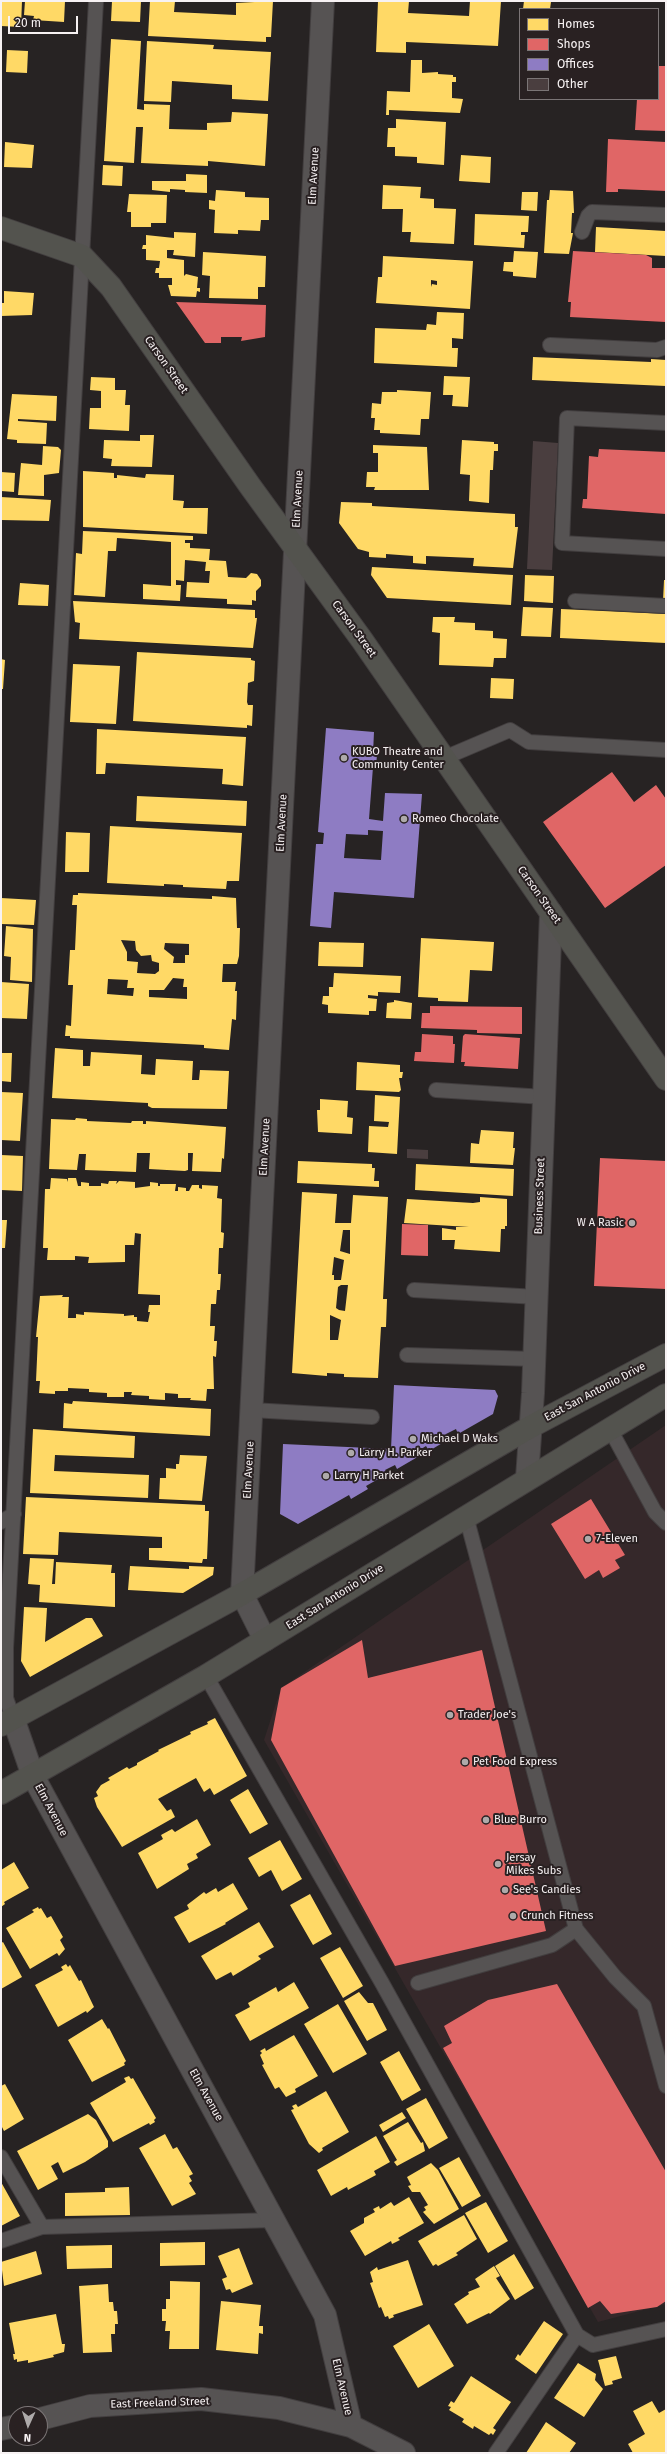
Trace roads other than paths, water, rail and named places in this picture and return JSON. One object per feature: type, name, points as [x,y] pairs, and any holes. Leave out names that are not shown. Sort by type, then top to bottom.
[{"type":"main road","name":"Carson Street","points":[[1,228],[82,256],[111,286],[296,550],[362,640],[666,1079]]},
{"type":"main road","name":"East San Antonio Drive","points":[[7,1722],[242,1594],[532,1426],[666,1355]]},
{"type":"main road","name":"East San Antonio Drive","points":[[1,1793],[206,1676],[527,1478],[610,1430],[666,1395]]},
{"type":"street","name":"Elm Avenue","points":[[265,1640],[242,1594],[296,550],[322,1]]},
{"type":"street","name":"Business Street","points":[[527,1478],[532,1426],[551,913]]},
{"type":"street","name":"Elm Avenue","points":[[7,1722],[33,1776],[325,2315],[351,2426],[404,2453]]},
{"type":"street","name":"East Freeland Street","points":[[48,2417],[90,2406],[201,2398],[279,2408],[351,2426]]},
{"type":"lane","points":[[7,1722],[6,1648],[96,1]]},
{"type":"lane","points":[[582,232],[588,216],[592,212],[666,215]]},
{"type":"lane","points":[[550,345],[657,350],[666,347]]},
{"type":"lane","points":[[666,423],[567,418],[562,543],[666,549]]},
{"type":"lane","points":[[575,601],[666,606]]},
{"type":"lane","points":[[444,758],[510,730],[528,742],[666,750]]},
{"type":"lane","points":[[436,1090],[544,1097]]},
{"type":"lane","points":[[414,1290],[537,1297]]},
{"type":"lane","points":[[407,1354],[534,1359]]},
{"type":"lane","points":[[252,1410],[372,1417]]},
{"type":"lane","points":[[610,1430],[655,1512],[666,1524]]},
{"type":"lane","points":[[1,1522],[14,1514]]},
{"type":"lane","points":[[466,1516],[576,1929],[615,1977],[644,2006],[666,2086]]},
{"type":"lane","points":[[206,1676],[378,1976],[577,2335],[593,2345],[666,2329]]},
{"type":"lane","points":[[418,1983],[552,1946],[576,1929]]},
{"type":"lane","points":[[1,2157],[42,2227]]},
{"type":"lane","points":[[1,2241],[42,2227],[274,2220]]},
{"type":"lane","points":[[496,2453],[577,2335]]},
{"type":"place","name":"KUBO Theatre and Community Center","points":[[344,758]]},
{"type":"place","name":"Romeo Chocolate","points":[[404,819]]},
{"type":"place","name":"W A Rasic","points":[[632,1223]]},
{"type":"place","name":"Michael D Waks","points":[[413,1439]]},
{"type":"place","name":"Larry H. Parker","points":[[351,1453]]},
{"type":"place","name":"Larry H Parket","points":[[326,1476]]},
{"type":"place","name":"7-Eleven","points":[[588,1539]]},
{"type":"place","name":"Trader Joe's","points":[[450,1715]]},
{"type":"place","name":"Pet Food Express","points":[[465,1762]]},
{"type":"place","name":"Blue Burro","points":[[486,1820]]},
{"type":"place","name":"Jersay Mikes Subs","points":[[498,1864]]},
{"type":"place","name":"See's Candies","points":[[505,1890]]},
{"type":"place","name":"Crunch Fitness","points":[[513,1916]]}]
